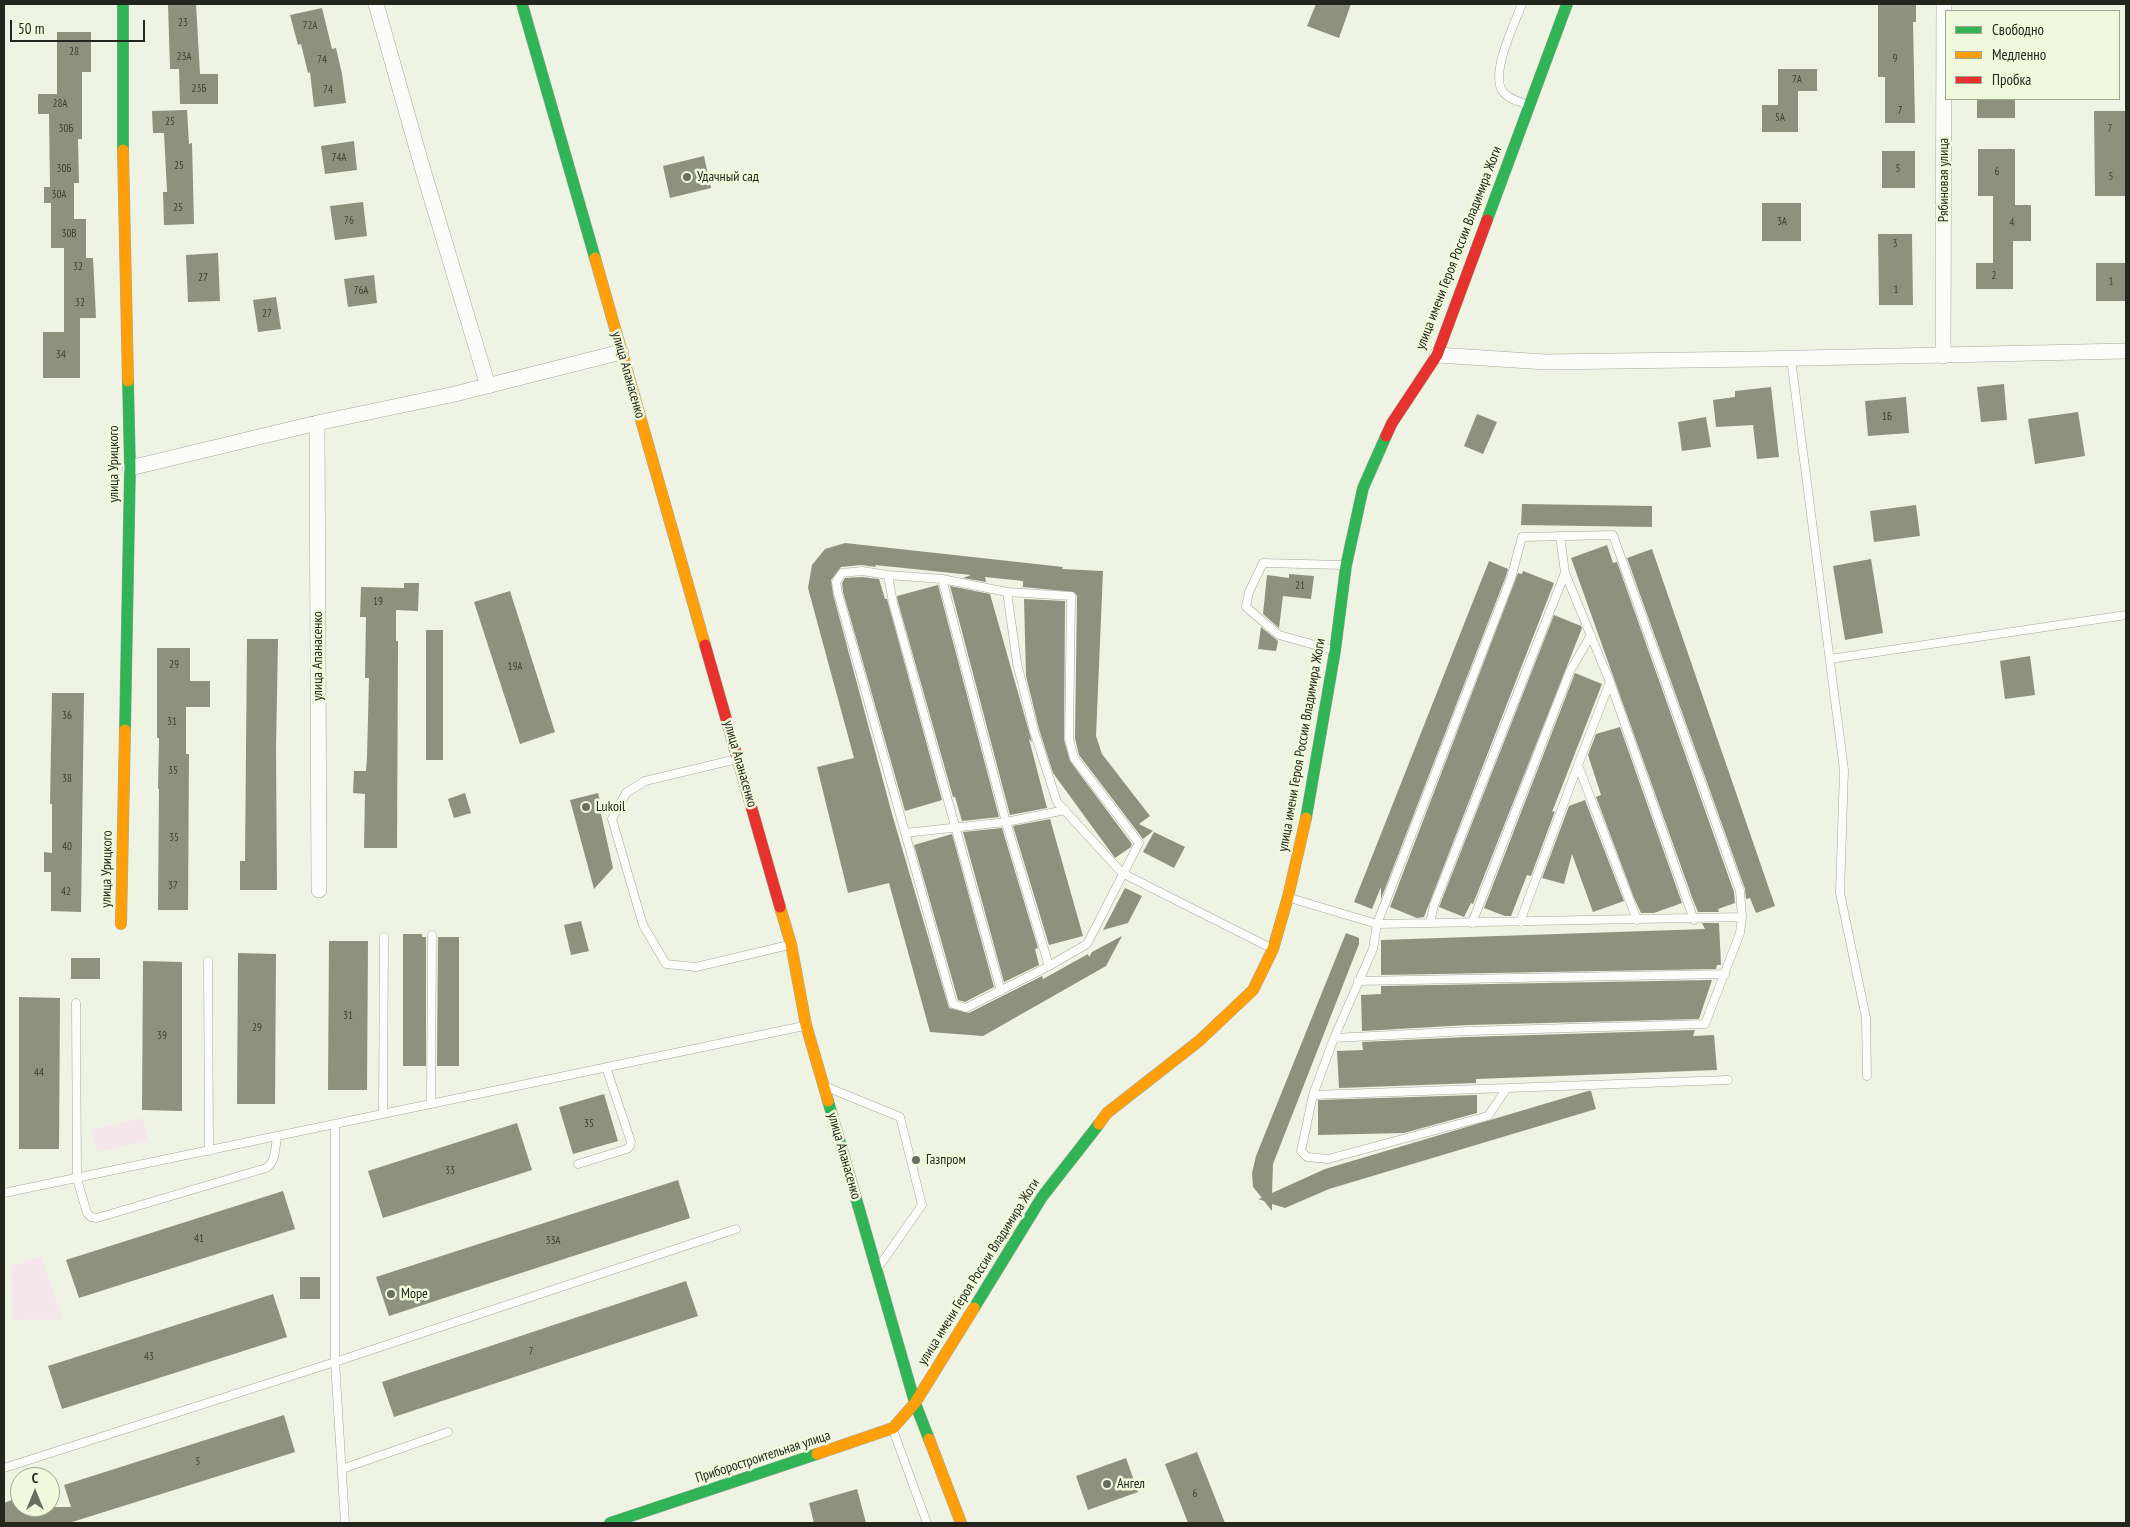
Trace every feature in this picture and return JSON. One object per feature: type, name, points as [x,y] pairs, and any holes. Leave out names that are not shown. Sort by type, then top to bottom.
[{"type":"main road","name":"улица Урицкого","points":[[121,924],[130,468],[123,190],[123,4]]},
{"type":"main road","name":"улица Апанасенко","points":[[522,4],[791,944],[806,1025],[877,1268],[914,1404],[961,1523]]},
{"type":"main road","name":"улица имени Героя России Владимира Жоги","points":[[914,1404],[1042,1197],[1107,1113],[1199,1041],[1253,990],[1273,949],[1288,897],[1306,816],[1335,651],[1346,566],[1367,480],[1392,423],[1436,355],[1566,4]]},
{"type":"main road","points":[[893,1428],[914,1404]]},
{"type":"main road","name":"Приборостроительная улица","points":[[610,1523],[652,1513],[893,1428]]},
{"type":"street","points":[[376,4],[423,170],[488,386]]},
{"type":"street","name":"Рябиновая улица","points":[[1943,356],[1944,4]]},
{"type":"street","points":[[1436,355],[1546,362],[1791,359],[2126,351]]},
{"type":"street","points":[[130,468],[317,423],[488,386],[621,352]]},
{"type":"street","name":"улица Апанасенко","points":[[317,423],[319,890]]},
{"type":"lane","points":[[1522,4],[1498,69],[1498,82],[1503,92],[1529,106]]},
{"type":"lane","points":[[1791,359],[1844,770],[1840,893],[1866,1018],[1867,1076]]},
{"type":"lane","points":[[1334,1038],[1468,1031],[1705,1024],[1740,933],[1742,917],[1740,891],[1613,535],[1522,537],[1511,578],[1377,924],[1372,949],[1334,1038],[1313,1095],[1301,1151],[1307,1157],[1328,1159],[1488,1116],[1507,1088]]},
{"type":"lane","points":[[1560,536],[1565,573],[1592,634],[1610,682],[1694,920]]},
{"type":"lane","points":[[1335,651],[1279,634],[1246,607],[1249,592],[1263,563],[1346,566]]},
{"type":"lane","points":[[862,571],[888,575],[942,579],[1007,592],[1070,596],[1069,739],[1074,758],[1139,843],[1087,944],[1049,966],[966,1008],[953,1004],[904,833],[836,582],[842,573],[862,571]]},
{"type":"lane","points":[[1430,923],[1434,905],[1565,573]]},
{"type":"lane","points":[[888,575],[893,603],[1001,991]]},
{"type":"lane","points":[[942,579],[1006,822],[1049,966]]},
{"type":"lane","points":[[1007,592],[1017,663],[1032,722],[1057,802],[1122,873],[1273,949]]},
{"type":"lane","points":[[1830,659],[2126,615]]},
{"type":"lane","points":[[1472,922],[1570,671],[1592,634]]},
{"type":"lane","points":[[1520,922],[1610,682]]},
{"type":"lane","points":[[738,759],[645,781],[626,793],[612,820],[643,925],[666,964],[696,967],[791,944]]},
{"type":"lane","points":[[1578,765],[1637,920]]},
{"type":"lane","points":[[904,833],[1006,822],[1065,810]]},
{"type":"lane","points":[[1288,897],[1377,924],[1694,920],[1742,917]]},
{"type":"lane","points":[[430,1104],[432,935]]},
{"type":"lane","points":[[383,1114],[384,938]]},
{"type":"lane","points":[[208,961],[209,1151]]},
{"type":"lane","points":[[1358,981],[1725,974]]},
{"type":"lane","points":[[76,1002],[77,1179],[87,1213],[91,1217],[97,1218],[266,1168],[271,1165],[273,1160],[277,1137]]},
{"type":"lane","points":[[4,1194],[806,1025]]},
{"type":"lane","points":[[578,1164],[627,1149],[630,1146],[631,1142],[606,1067]]},
{"type":"lane","points":[[1313,1095],[1728,1080]]},
{"type":"lane","points":[[823,1086],[900,1117],[922,1205],[877,1268]]},
{"type":"lane","points":[[335,1124],[335,1362],[346,1523]]},
{"type":"lane","points":[[4,1468],[335,1362],[736,1229]]},
{"type":"lane","points":[[893,1428],[927,1523]]},
{"type":"lane","points":[[342,1469],[448,1432]]},
{"type":"shaded area","points":[[143,1118],[148,1141],[97,1152],[92,1129]]},
{"type":"shaded area","points":[[41,1257],[63,1319],[13,1320],[11,1266]]},
{"type":"building","points":[[168,4],[196,4],[200,74],[218,74],[218,104],[180,104],[179,69],[170,69]]},
{"type":"building","points":[[1316,4],[1351,4],[1339,38],[1307,26]]},
{"type":"building","points":[[1878,4],[1916,4],[1916,22],[1913,22],[1915,123],[1885,123],[1885,77],[1878,77]]},
{"type":"building","points":[[322,8],[332,49],[336,48],[346,103],[314,107],[310,72],[308,73],[301,44],[298,45],[290,15]]},
{"type":"building","points":[[57,32],[91,32],[91,72],[82,72],[82,139],[78,139],[79,183],[74,183],[74,219],[86,219],[86,258],[93,258],[96,318],[80,318],[80,378],[43,378],[43,332],[64,332],[64,248],[51,248],[51,203],[44,203],[44,187],[50,187],[49,114],[38,114],[38,94],[57,94]]},
{"type":"building","points":[[1778,69],[1817,69],[1817,91],[1798,91],[1798,132],[1762,132],[1762,105],[1778,105]]},
{"type":"building","points":[[1977,100],[2015,100],[2015,118],[1977,118]]},
{"type":"building","points":[[187,110],[189,144],[192,143],[194,224],[164,225],[163,192],[167,192],[164,133],[153,133],[152,111]]},
{"type":"building","points":[[2094,111],[2126,111],[2126,196],[2095,196]]},
{"type":"building","points":[[354,141],[357,170],[325,174],[321,146]]},
{"type":"building","points":[[1978,149],[2015,149],[2015,205],[2031,205],[2031,241],[2013,241],[2013,289],[1976,289],[1976,263],[1993,263],[1993,196],[1978,196]]},
{"type":"building","points":[[1882,151],[1915,151],[1915,188],[1882,188]]},
{"type":"building","name":"Удачный сад","points":[[704,156],[711,188],[670,198],[663,166]]},
{"type":"building","points":[[363,202],[367,236],[335,240],[330,206]]},
{"type":"building","points":[[1762,203],[1801,203],[1801,241],[1762,241]]},
{"type":"building","points":[[1878,234],[1912,234],[1913,305],[1879,305]]},
{"type":"building","points":[[218,253],[220,301],[188,302],[186,255]]},
{"type":"building","points":[[2096,263],[2126,263],[2126,301],[2096,301]]},
{"type":"building","points":[[374,275],[377,303],[348,307],[344,279]]},
{"type":"building","points":[[276,297],[281,329],[258,332],[253,300]]},
{"type":"building","points":[[2004,384],[2007,420],[1981,422],[1977,387]]},
{"type":"building","points":[[1771,387],[1779,457],[1757,459],[1753,425],[1716,427],[1713,400],[1735,397],[1735,391]]},
{"type":"building","points":[[1906,397],[1909,433],[1868,436],[1865,401]]},
{"type":"building","points":[[2078,412],[2085,456],[2035,464],[2028,419]]},
{"type":"building","points":[[1477,414],[1497,422],[1483,454],[1464,446]]},
{"type":"building","points":[[1706,417],[1711,447],[1682,451],[1678,422]]},
{"type":"building","points":[[1522,504],[1652,506],[1652,527],[1521,525]]},
{"type":"building","points":[[1916,505],[1920,536],[1874,542],[1870,511]]},
{"type":"building","points":[[845,543],[1063,567],[1062,569],[1103,571],[1096,736],[1102,754],[1150,816],[1139,824],[1153,831],[1143,839],[1079,755],[1075,738],[1077,596],[1074,592],[1023,587],[1023,581],[985,577],[986,582],[963,578],[971,575],[875,565],[876,567],[861,565],[841,567],[831,580],[833,594],[892,814],[949,1008],[969,1013],[1042,976],[1043,979],[1088,954],[1089,957],[1092,952],[1122,936],[1106,966],[983,1036],[930,1032],[889,883],[848,893],[817,767],[854,758],[808,588],[812,565],[825,549]]},
{"type":"building","points":[[1607,545],[1613,563],[1617,562],[1734,892],[1735,903],[1718,909],[1719,912],[1698,912],[1571,558]]},
{"type":"building","points":[[1652,549],[1775,906],[1756,913],[1750,898],[1746,899],[1745,889],[1627,558]]},
{"type":"building","points":[[1871,559],[1883,633],[1845,640],[1833,566]]},
{"type":"building","points":[[1489,561],[1508,569],[1506,576],[1381,899],[1381,887],[1372,909],[1354,902]]},
{"type":"building","points":[[1523,571],[1554,583],[1424,917],[1417,918],[1390,907],[1518,573],[1522,574]]},
{"type":"building","points":[[1289,574],[1314,576],[1311,599],[1283,596],[1279,628],[1263,614],[1267,575],[1289,578]]},
{"type":"building","points":[[845,578],[879,579],[885,599],[887,599],[942,800],[905,811],[843,592],[842,583]]},
{"type":"building","points":[[404,583],[419,583],[418,611],[396,610],[396,641],[398,641],[397,848],[364,848],[365,794],[353,793],[354,771],[366,771],[367,757],[369,678],[365,678],[366,617],[360,617],[361,587],[404,588]]},
{"type":"building","points":[[938,585],[999,817],[962,821],[955,797],[953,797],[898,602],[897,596]]},
{"type":"building","points":[[950,586],[990,594],[1032,742],[1029,739],[1047,808],[1010,815]]},
{"type":"building","points":[[510,591],[555,732],[520,744],[474,602]]},
{"type":"building","points":[[1024,599],[1065,601],[1064,740],[1070,761],[1132,844],[1131,847],[1115,858],[1053,773],[1039,729],[1026,676]]},
{"type":"building","points":[[1554,615],[1582,628],[1473,904],[1471,903],[1464,917],[1439,907]]},
{"type":"building","points":[[1261,627],[1278,641],[1276,651],[1258,649]]},
{"type":"building","points":[[426,630],[443,630],[443,760],[426,760]]},
{"type":"building","points":[[247,639],[278,639],[276,749],[277,890],[240,890],[240,861],[245,861]]},
{"type":"building","points":[[157,648],[190,648],[190,681],[210,681],[210,707],[186,707],[186,754],[189,754],[188,910],[158,910],[159,738],[157,738]]},
{"type":"building","points":[[2030,656],[2035,695],[2005,699],[2000,661]]},
{"type":"building","points":[[1575,673],[1602,684],[1552,812],[1555,811],[1531,876],[1527,875],[1511,916],[1505,916],[1484,908]]},
{"type":"building","points":[[52,693],[84,693],[81,912],[51,911],[51,872],[44,872],[44,852],[52,853],[52,804],[50,804]]},
{"type":"building","points":[[1620,727],[1682,903],[1654,913],[1641,913],[1634,898],[1596,797],[1601,795],[1588,755],[1596,734]]},
{"type":"building","points":[[465,793],[471,813],[454,818],[448,799]]},
{"type":"building","points":[[598,793],[613,868],[594,889],[570,800]]},
{"type":"building","points":[[1585,800],[1624,901],[1593,912],[1572,854],[1564,884],[1542,878],[1569,806]]},
{"type":"building","points":[[1050,819],[1083,936],[1049,945],[1013,826]]},
{"type":"building","points":[[1002,828],[1038,948],[1035,949],[1039,965],[1004,982],[963,832]]},
{"type":"building","points":[[1154,832],[1185,847],[1174,868],[1143,852]]},
{"type":"building","points":[[952,834],[994,987],[965,1002],[958,1000],[914,845]]},
{"type":"building","points":[[1125,888],[1142,896],[1128,923],[1103,930]]},
{"type":"building","points":[[581,921],[589,951],[571,955],[564,925]]},
{"type":"building","points":[[1702,923],[1719,923],[1721,965],[1717,965],[1716,969],[1381,975],[1381,940],[1705,929]]},
{"type":"building","points":[[1346,933],[1359,938],[1359,944],[1273,1164],[1272,1193],[1325,1169],[1588,1091],[1591,1091],[1596,1109],[1329,1189],[1285,1208],[1272,1204],[1272,1211],[1264,1201],[1258,1199],[1262,1198],[1253,1187],[1252,1173],[1256,1156]]},
{"type":"building","points":[[403,934],[422,934],[422,937],[426,937],[426,1066],[403,1066]]},
{"type":"building","points":[[438,937],[459,937],[459,1066],[437,1066]]},
{"type":"building","points":[[329,941],[368,941],[367,1090],[328,1090]]},
{"type":"building","points":[[238,953],[276,954],[275,1104],[237,1104]]},
{"type":"building","points":[[71,958],[100,958],[100,979],[71,979]]},
{"type":"building","points":[[143,961],[182,962],[182,1111],[142,1110]]},
{"type":"building","points":[[1712,980],[1699,1019],[1468,1025],[1362,1031],[1361,995],[1381,994],[1381,986]]},
{"type":"building","points":[[19,997],[60,998],[59,1149],[19,1149]]},
{"type":"building","points":[[1695,1030],[1693,1036],[1714,1035],[1717,1070],[1476,1079],[1476,1083],[1339,1088],[1337,1051],[1363,1050],[1362,1042]]},
{"type":"building","points":[[604,1094],[618,1141],[573,1154],[559,1107]]},
{"type":"building","points":[[1477,1095],[1477,1113],[1404,1133],[1318,1135],[1318,1100]]},
{"type":"building","points":[[517,1123],[532,1170],[383,1218],[368,1171]]},
{"type":"building","points":[[678,1180],[690,1218],[389,1316],[376,1277]]},
{"type":"building","points":[[283,1191],[295,1229],[79,1298],[66,1260]]},
{"type":"building","points":[[300,1277],[320,1277],[320,1299],[300,1299]]},
{"type":"building","points":[[686,1281],[698,1316],[394,1417],[382,1382]]},
{"type":"building","points":[[273,1294],[287,1337],[62,1409],[48,1366]]},
{"type":"building","points":[[284,1415],[295,1452],[69,1523],[4,1523],[4,1503],[10,1501],[10,1517],[60,1517],[60,1507],[71,1507],[64,1485]]},
{"type":"building","points":[[1197,1452],[1225,1523],[1188,1523],[1165,1464]]},
{"type":"building","name":"Ангел","points":[[1126,1458],[1138,1492],[1088,1510],[1076,1476]]},
{"type":"building","points":[[857,1489],[866,1523],[814,1523],[809,1503]]},
{"type":"traffic: fast","points":[[123,4],[123,150]]},
{"type":"traffic: fast","points":[[522,4],[595,258]]},
{"type":"traffic: fast","points":[[1487,220],[1567,4]]},
{"type":"traffic: fast","points":[[125,730],[130,468],[128,381]]},
{"type":"traffic: fast","points":[[1306,818],[1335,651],[1346,566],[1363,488],[1386,436]]},
{"type":"traffic: fast","points":[[828,1101],[915,1403],[929,1439]]},
{"type":"traffic: fast","points":[[974,1308],[1042,1197],[1099,1124]]},
{"type":"traffic: fast","points":[[610,1523],[817,1454]]},
{"type":"traffic: slow","points":[[123,150],[128,381]]},
{"type":"traffic: slow","points":[[595,258],[705,645]]},
{"type":"traffic: slow","points":[[121,924],[125,730]]},
{"type":"traffic: slow","points":[[1099,1124],[1107,1113],[1199,1041],[1253,990],[1273,949],[1288,897],[1306,818]]},
{"type":"traffic: slow","points":[[780,907],[791,944],[806,1025],[828,1101]]},
{"type":"traffic: slow","points":[[817,1454],[893,1428],[915,1403],[974,1308]]},
{"type":"traffic: slow","points":[[929,1439],[961,1523]]},
{"type":"traffic: jam","points":[[1386,436],[1392,423],[1437,355],[1487,220]]},
{"type":"traffic: jam","points":[[705,645],[780,907]]},
{"type":"place","name":"Удачный сад","points":[[687,177]]},
{"type":"place","name":"Lukoil","points":[[586,807]]},
{"type":"place","name":"Газпром","points":[[916,1160]]},
{"type":"place","name":"Море","points":[[391,1294]]},
{"type":"place","name":"Ангел","points":[[1107,1484]]}]
